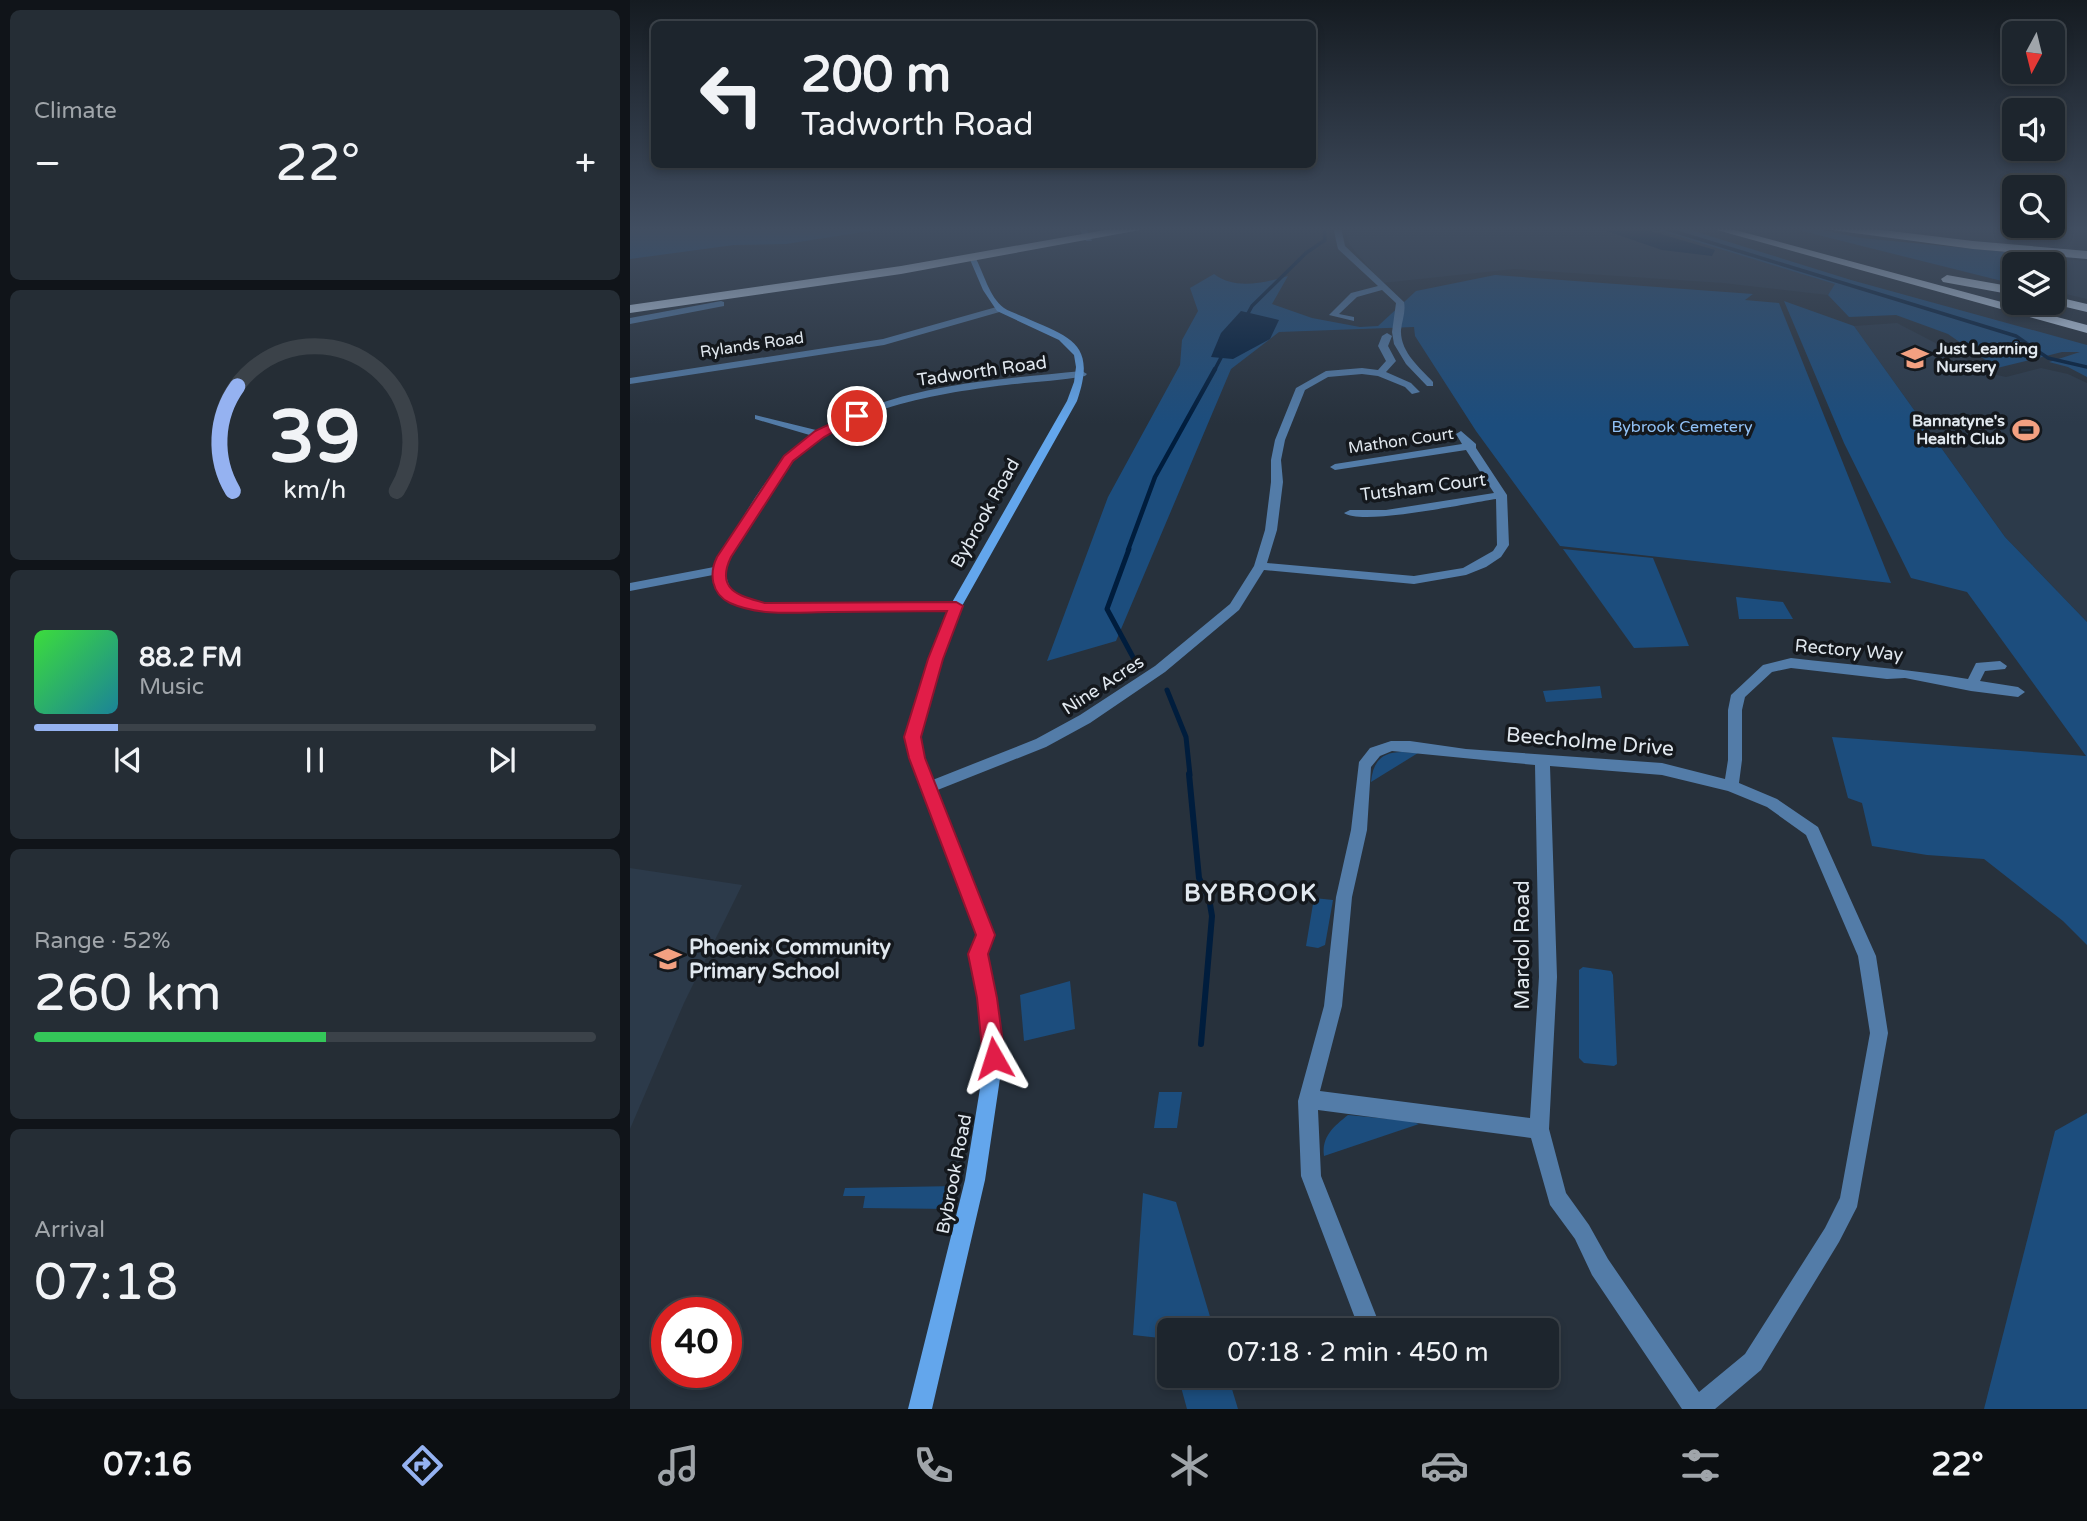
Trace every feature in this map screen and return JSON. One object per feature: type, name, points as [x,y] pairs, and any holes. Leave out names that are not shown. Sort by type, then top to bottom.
[{"type":"highway","points":[[630,309],[743,293]]},
{"type":"highway","points":[[1943,293],[2087,336]]},
{"type":"highway","points":[[1952,293],[2087,329]]},
{"type":"highway","points":[[2065,303],[2087,308]]},
{"type":"highway","points":[[2065,310],[2087,316]]},
{"type":"street","points":[[988,293],[1000,309],[1064,338],[1077,352],[1082,374]]},
{"type":"street","points":[[1351,319],[1333,315],[1354,295],[1363,293]]},
{"type":"street","points":[[1387,293],[1400,302],[1403,312],[1396,338],[1406,358],[1430,384]]},
{"type":"street","points":[[630,321],[663,318],[720,304]]},
{"type":"street","name":"Rylands Road","points":[[630,381],[874,344],[1000,309]]},
{"type":"street","points":[[1380,373],[1391,361],[1383,346],[1387,336]]},
{"type":"street","name":"Nine Acres","points":[[930,787],[1041,743],[1085,719],[1160,669],[1235,607],[1260,566],[1271,530],[1280,440],[1301,388],[1326,374],[1353,370],[1380,373],[1415,392]]},
{"type":"street","name":"Tadworth Road","points":[[718,570],[779,471],[789,458],[819,434],[869,410],[894,403],[997,384],[1082,374]]},
{"type":"street","name":"Bybrook Road","points":[[920,1409],[975,1180],[994,1058],[987,998],[978,954],[986,935],[917,758],[912,737],[956,606],[1072,401],[1082,374]]},
{"type":"street","points":[[759,417],[819,434]]},
{"type":"street","points":[[1260,566],[1392,579],[1437,578],[1466,571],[1497,554],[1503,545],[1501,495],[1472,446],[1461,434]]},
{"type":"street","name":"Mathon Court","points":[[1335,467],[1472,446]]},
{"type":"street","name":"Tutsham Court","points":[[1350,513],[1386,513],[1501,495]]},
{"type":"street","points":[[630,587],[718,570],[725,593],[735,599],[765,608],[956,606]]},
{"type":"street","name":"Rectory Way","points":[[1731,786],[1738,695],[1768,668],[1790,663],[1887,674],[1905,673],[2018,692]]},
{"type":"street","points":[[1971,686],[1982,666],[2000,666]]},
{"type":"street","name":"Beecholme Drive","points":[[1366,1318],[1311,1176],[1308,1101],[1333,1006],[1344,897],[1359,830],[1364,766],[1375,752],[1391,746],[1409,746],[1466,754],[1662,769],[1731,786],[1772,803],[1812,831],[1867,956],[1879,1033],[1850,1200],[1832,1235],[1753,1362],[1696,1409]]},
{"type":"street","name":"Mardol Road","points":[[1542,760],[1548,977],[1539,1129],[1557,1198],[1582,1232],[1600,1267],[1696,1409]]},
{"type":"street","points":[[1308,1101],[1325,1100],[1539,1129]]},
{"type":"shaded area","points":[[2065,293],[2087,293],[2087,299],[2065,294]]},
{"type":"shaded area","points":[[1241,311],[1279,320],[1270,339],[1233,359],[1211,357],[1221,333]]},
{"type":"shaded area","points":[[1897,323],[1997,375],[2006,377],[2041,368],[2068,374],[2087,383],[2087,622],[2005,537],[1854,326]]},
{"type":"shaded area","name":"Phoenix Community Primary School","points":[[630,868],[742,885],[684,1003],[630,1129]]},
{"type":"green space","name":"Bybrook Cemetery","points":[[1192,293],[1278,293],[1272,304],[1312,318],[1360,327],[1378,326],[1414,293],[1736,293],[1753,294],[1745,300],[1779,303],[1891,583],[1560,546],[1476,431],[1415,336],[1414,327],[1279,332],[1231,369],[1116,641],[1047,661],[1108,497],[1180,365],[1182,340],[1198,311]]},
{"type":"green space","points":[[1829,293],[1897,293],[2087,345],[2087,377],[2068,367],[2049,362],[2080,352],[2062,352],[1997,368],[1948,334],[1896,315],[1849,317],[1828,295]]},
{"type":"green space","points":[[1784,301],[1854,326],[2005,537],[2087,622],[2087,945],[2063,921],[1984,859],[1927,855],[1872,846],[1862,803],[1848,798],[1832,737],[2086,756],[1967,592],[1911,578],[1844,443]]},
{"type":"green space","points":[[1563,549],[1653,558],[1689,646],[1634,648]]},
{"type":"green space","points":[[1736,597],[1783,602],[1793,619],[1739,619]]},
{"type":"green space","points":[[1600,686],[1602,698],[1546,702],[1543,691]]},
{"type":"green space","points":[[1402,752],[1418,753],[1371,782],[1374,768],[1380,759]]},
{"type":"green space","points":[[1314,898],[1333,900],[1325,945],[1318,948],[1306,946]]},
{"type":"green space","points":[[1583,967],[1611,971],[1613,975],[1617,1064],[1614,1066],[1584,1063],[1579,1058],[1579,970]]},
{"type":"green space","points":[[1070,981],[1075,1029],[1024,1041],[1020,995]]},
{"type":"green space","points":[[1159,1092],[1182,1092],[1177,1128],[1154,1128]]},
{"type":"green space","points":[[2087,1113],[2087,1409],[1984,1409],[2055,1131]]},
{"type":"green space","points":[[1348,1115],[1419,1124],[1324,1156],[1327,1138],[1333,1128]]},
{"type":"green space","points":[[957,1186],[952,1209],[863,1208],[865,1196],[843,1196],[845,1188]]},
{"type":"green space","points":[[1143,1193],[1176,1202],[1210,1318],[1157,1318],[1157,1338],[1133,1335]]},
{"type":"green space","points":[[1181,1388],[1232,1388],[1238,1409],[1187,1409]]},
{"type":"waterway","points":[[1246,317],[1252,306],[1265,293]]},
{"type":"waterway","points":[[1875,293],[2016,336],[2048,358],[2087,367]]},
{"type":"waterway","points":[[1214,371],[1224,352]]},
{"type":"waterway","points":[[1128,550],[1155,477],[1215,369]]},
{"type":"waterway","points":[[1129,549],[1107,609],[1134,659]]},
{"type":"waterway","points":[[1167,690],[1186,737],[1190,775]]},
{"type":"waterway","points":[[1189,774],[1199,878],[1209,898],[1212,916],[1201,1044]]},
{"type":"place","name":"Just Learning Nursery","points":[[1915,358]]},
{"type":"place","name":"Bannatyne's Health Club","points":[[2026,430]]},
{"type":"place","name":"Phoenix Community Primary School","points":[[668,959]]},
{"type":"district","name":"BYBROOK","points":[[1251,893]]},
{"type":"route","points":[[857,416],[819,434],[789,458],[724,557],[718,570],[719,578],[725,593],[749,605],[765,608],[956,606],[912,737],[917,758],[986,935],[978,954],[987,998],[994,1058]]}]
